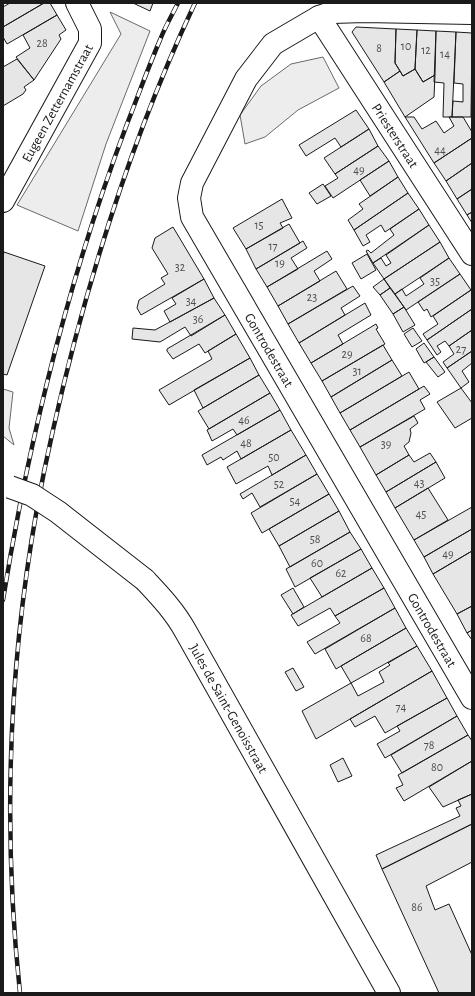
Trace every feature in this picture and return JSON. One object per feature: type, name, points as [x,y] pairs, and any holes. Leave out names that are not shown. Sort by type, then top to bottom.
[{"type":"street","name":"Eugeen Zetternamstraat","points":[[3,201],[90,43],[90,29],[77,3]]},
{"type":"street","name":"Gontrodestraat","points":[[472,13],[364,11],[333,12],[319,17],[273,44],[246,79],[192,183],[189,198],[192,217],[472,698]]},
{"type":"street","name":"Priesterstraat","points":[[319,17],[472,254]]},
{"type":"street","name":"Jules de Saint-Genoisstraat","points":[[6,486],[32,495],[58,512],[145,580],[175,613],[389,993]]},
{"type":"shaded area","points":[[110,12],[150,31],[106,144],[78,231],[17,205],[121,34]]},
{"type":"shaded area","points":[[323,57],[339,88],[298,110],[265,137],[245,144],[240,115],[261,86],[291,64]]},
{"type":"shaded area","points":[[3,389],[13,392],[9,428],[14,445],[3,436]]},
{"type":"building","points":[[10,3],[44,3],[3,27],[3,7]]},
{"type":"building","points":[[44,3],[50,3],[57,15],[7,44],[3,37],[3,27]]},
{"type":"building","points":[[133,3],[153,3],[150,11]]},
{"type":"building","points":[[57,15],[66,30],[59,35],[61,39],[34,80],[16,57],[30,48],[23,35]]},
{"type":"building","points":[[356,27],[396,29],[395,63],[400,71],[384,82],[352,32]]},
{"type":"building","points":[[396,29],[417,30],[415,69],[403,76],[395,63]]},
{"type":"building","points":[[417,30],[436,31],[435,75],[423,82],[415,69]]},
{"type":"building","points":[[436,31],[456,32],[452,117],[443,117],[444,83],[434,82]]},
{"type":"building","points":[[456,32],[472,33],[471,117],[452,117],[453,101],[463,102],[463,84],[454,83]]},
{"type":"building","points":[[17,59],[34,80],[24,87],[26,90],[23,94],[3,106],[3,67]]},
{"type":"building","points":[[415,69],[423,82],[435,75],[434,97],[405,117],[384,82],[400,71],[403,76]]},
{"type":"building","points":[[356,110],[369,129],[341,147],[335,138],[306,156],[299,145]]},
{"type":"building","points":[[405,117],[414,117],[422,129],[436,121],[444,133],[454,126],[449,117],[463,117],[472,132],[472,138],[434,163]]},
{"type":"building","points":[[369,129],[378,146],[335,174],[324,158]]},
{"type":"building","points":[[472,138],[472,163],[446,181],[434,163]]},
{"type":"building","points":[[378,146],[389,161],[333,198],[325,186],[338,178],[335,174]]},
{"type":"building","points":[[389,161],[398,177],[370,196],[360,180]]},
{"type":"building","points":[[472,163],[472,189],[457,199],[446,181]]},
{"type":"building","points":[[398,177],[408,193],[354,230],[348,220],[363,209],[359,204]]},
{"type":"building","points":[[323,184],[331,196],[317,204],[309,193]]},
{"type":"building","points":[[472,189],[472,212],[467,215],[457,199]]},
{"type":"building","points":[[408,193],[419,209],[385,232],[381,225],[366,235],[370,242],[363,246],[354,230]]},
{"type":"building","points":[[282,199],[292,218],[280,223],[283,228],[246,249],[233,228]]},
{"type":"building","points":[[419,209],[429,225],[373,263],[366,251],[368,250],[371,253],[394,235],[390,229]]},
{"type":"building","points":[[472,212],[472,223],[467,215]]},
{"type":"building","points":[[289,224],[300,243],[256,269],[246,249]]},
{"type":"building","points":[[429,225],[440,242],[384,279],[373,263],[381,258],[386,266],[391,263],[386,255]]},
{"type":"building","points":[[173,227],[204,279],[141,315],[137,308],[139,300],[165,284],[161,278],[168,274],[152,248],[155,238]]},
{"type":"building","points":[[303,241],[307,248],[291,258],[298,269],[267,287],[256,269]]},
{"type":"building","points":[[440,242],[449,258],[395,294],[384,279]]},
{"type":"building","points":[[327,251],[332,259],[314,271],[320,281],[278,306],[267,287]]},
{"type":"building","points":[[4,252],[45,266],[7,375],[3,374]]},
{"type":"building","points":[[367,254],[376,270],[361,279],[352,263]]},
{"type":"building","points":[[449,258],[460,274],[406,310],[395,294],[402,289],[406,296],[424,284],[420,278]]},
{"type":"building","points":[[336,271],[347,289],[288,324],[278,306]]},
{"type":"building","points":[[460,274],[471,290],[431,317],[427,309],[424,311],[418,302]]},
{"type":"building","points":[[204,279],[214,298],[170,322],[164,311],[176,304],[172,298]]},
{"type":"building","points":[[384,279],[390,288],[380,295],[373,287]]},
{"type":"building","points":[[353,286],[360,296],[341,308],[345,315],[299,343],[288,324]]},
{"type":"building","points":[[390,288],[404,307],[393,314],[380,295]]},
{"type":"building","points":[[471,290],[472,309],[427,340],[423,334],[438,324],[433,316]]},
{"type":"building","points":[[214,298],[225,315],[191,336],[185,327],[160,342],[132,339],[133,328],[155,330]]},
{"type":"building","points":[[365,303],[371,315],[338,335],[343,344],[311,363],[299,343]]},
{"type":"building","points":[[404,307],[415,325],[403,332],[393,314]]},
{"type":"building","points":[[472,309],[472,330],[449,346],[445,341],[437,346],[441,352],[437,355],[427,340]]},
{"type":"building","points":[[225,315],[236,334],[205,353],[199,344],[173,359],[167,351],[167,349]]},
{"type":"building","points":[[376,324],[378,328],[376,329],[385,344],[322,381],[311,363]]},
{"type":"building","points":[[413,328],[422,341],[412,347],[404,334]]},
{"type":"building","points":[[472,330],[472,351],[447,368],[443,362],[454,354],[449,346]]},
{"type":"building","points":[[236,334],[250,358],[169,405],[159,390],[212,359],[208,351]]},
{"type":"building","points":[[424,343],[434,357],[424,363],[416,349]]},
{"type":"building","points":[[383,345],[392,360],[331,397],[322,381]]},
{"type":"building","points":[[472,351],[472,363],[462,371],[469,382],[461,388],[447,368]]},
{"type":"building","points":[[434,357],[445,372],[438,377],[426,362]]},
{"type":"building","points":[[250,358],[259,375],[203,408],[194,390]]},
{"type":"building","points":[[392,360],[402,376],[340,413],[331,397]]},
{"type":"building","points":[[409,372],[419,389],[350,430],[340,413]]},
{"type":"building","points":[[259,375],[270,393],[209,429],[198,411]]},
{"type":"building","points":[[424,386],[430,394],[420,400],[425,409],[360,447],[350,430]]},
{"type":"building","points":[[461,388],[472,403],[472,418],[455,428],[437,402]]},
{"type":"building","points":[[270,393],[280,410],[237,435],[233,429],[212,441],[207,430]]},
{"type":"building","points":[[280,410],[291,430],[241,459],[237,451],[223,460],[221,457],[207,465],[202,455]]},
{"type":"building","points":[[414,416],[418,423],[410,429],[411,433],[409,442],[404,446],[409,455],[376,475],[360,447]]},
{"type":"building","points":[[291,430],[306,455],[272,475],[268,466],[236,484],[227,467]]},
{"type":"building","points":[[430,453],[436,462],[386,492],[376,475],[409,455],[414,462]]},
{"type":"building","points":[[306,455],[317,474],[260,507],[252,493],[243,499],[240,494]]},
{"type":"building","points":[[436,462],[445,478],[395,508],[386,492]]},
{"type":"building","points":[[317,474],[329,494],[262,533],[251,513]]},
{"type":"building","points":[[428,488],[448,520],[414,540],[395,508]]},
{"type":"building","points":[[329,494],[339,511],[279,546],[269,529]]},
{"type":"building","points":[[472,507],[472,529],[424,557],[414,540]]},
{"type":"building","points":[[339,511],[350,532],[290,567],[279,546]]},
{"type":"building","points":[[472,529],[472,551],[433,574],[424,557]]},
{"type":"building","points":[[350,532],[361,549],[295,587],[286,569]]},
{"type":"building","points":[[361,549],[372,568],[322,597],[310,578]]},
{"type":"building","points":[[472,551],[472,606],[457,614],[433,574]]},
{"type":"building","points":[[372,568],[384,588],[335,616],[330,608],[298,626],[291,615]]},
{"type":"building","points":[[293,588],[304,607],[293,614],[281,595]]},
{"type":"building","points":[[384,588],[395,608],[315,654],[307,642],[340,623],[335,616]]},
{"type":"building","points":[[472,606],[472,630],[467,633],[457,614]]},
{"type":"building","points":[[395,608],[406,628],[336,669],[325,649]]},
{"type":"building","points":[[406,628],[417,646],[351,683],[341,666]]},
{"type":"building","points":[[472,630],[472,640],[467,633]]},
{"type":"building","points":[[417,646],[432,671],[316,739],[302,711],[351,683],[358,696],[384,682],[379,672],[390,665],[388,663]]},
{"type":"building","points":[[293,668],[304,687],[296,691],[285,672]]},
{"type":"building","points":[[432,671],[447,698],[385,733],[375,716],[355,727],[350,719]]},
{"type":"building","points":[[447,698],[457,716],[385,758],[377,744],[400,731],[397,726]]},
{"type":"building","points":[[457,716],[468,735],[402,773],[391,755]]},
{"type":"building","points":[[468,735],[472,741],[472,761],[404,801],[396,788],[403,785],[398,775]]},
{"type":"building","points":[[343,758],[352,776],[338,782],[330,765]]},
{"type":"building","points":[[472,761],[472,794],[443,807],[429,787]]},
{"type":"building","points":[[472,794],[472,824],[382,869],[376,855],[460,816],[456,808],[461,806],[458,800]]},
{"type":"building","points":[[472,824],[472,862],[426,886],[435,910],[449,904],[472,955],[472,993],[439,993],[382,869]]},
{"type":"railway","points":[[3,600],[13,539],[38,419],[69,300],[106,182],[127,124],[162,35],[178,3]]},
{"type":"railway","points":[[20,993],[14,922],[11,852],[13,710],[27,569],[39,499],[66,375],[80,320],[112,212],[150,106],[195,3]]}]
